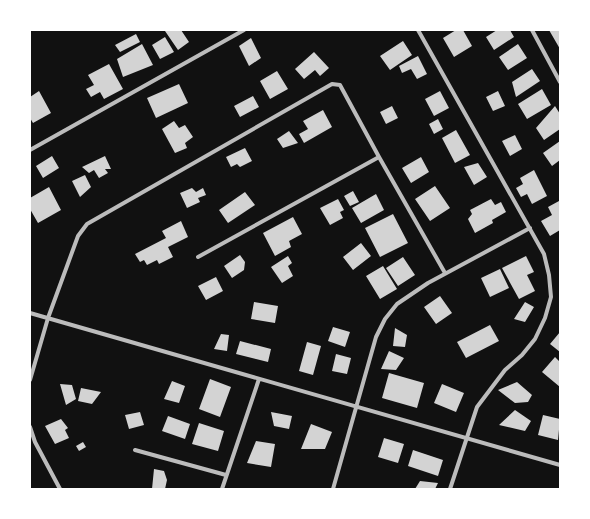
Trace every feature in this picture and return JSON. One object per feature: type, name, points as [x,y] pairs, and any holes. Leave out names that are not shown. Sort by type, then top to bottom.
[{"type":"street","points":[[30,150],[244,30]]},
{"type":"street","points":[[418,30],[544,254],[549,275],[551,297],[546,318],[536,339],[522,355],[504,370],[477,407],[450,489]]},
{"type":"street","points":[[532,30],[560,82]]},
{"type":"street","points":[[30,380],[48,318],[78,236],[87,224],[332,84],[340,85],[445,273]]},
{"type":"street","points":[[198,257],[379,157]]},
{"type":"street","points":[[334,489],[376,337],[385,319],[397,304],[445,273],[530,228]]},
{"type":"street","points":[[30,313],[467,440],[560,465]]},
{"type":"street","points":[[222,489],[259,379]]},
{"type":"street","points":[[30,427],[35,442],[60,489]]},
{"type":"street","points":[[135,450],[226,475]]},
{"type":"building","points":[[181,30],[189,42],[178,50],[165,31]]},
{"type":"building","points":[[456,30],[463,30],[472,46],[454,57],[443,38]]},
{"type":"building","points":[[497,30],[510,30],[514,37],[494,50],[486,37]]},
{"type":"building","points":[[549,30],[560,30],[560,49]]},
{"type":"building","points":[[136,34],[140,42],[120,52],[115,45]]},
{"type":"building","points":[[165,37],[174,52],[160,59],[152,45]]},
{"type":"building","points":[[251,38],[261,58],[249,66],[239,46]]},
{"type":"building","points":[[403,41],[412,55],[390,70],[380,56]]},
{"type":"building","points":[[142,44],[153,65],[123,77],[117,59]]},
{"type":"building","points":[[518,44],[527,58],[508,70],[499,57]]},
{"type":"building","points":[[314,52],[329,68],[320,76],[315,70],[304,79],[295,69]]},
{"type":"building","points":[[418,56],[427,74],[417,79],[411,69],[402,73],[399,66]]},
{"type":"building","points":[[109,64],[123,89],[104,99],[100,92],[91,97],[86,89],[94,85],[88,75]]},
{"type":"building","points":[[532,69],[540,81],[516,97],[512,82]]},
{"type":"building","points":[[277,71],[288,89],[270,99],[260,81]]},
{"type":"building","points":[[179,84],[188,103],[156,118],[147,98]]},
{"type":"building","points":[[542,89],[551,105],[527,119],[518,104]]},
{"type":"building","points":[[39,91],[51,113],[33,123],[30,118],[30,97]]},
{"type":"building","points":[[440,91],[449,108],[434,116],[425,99]]},
{"type":"building","points":[[498,91],[505,106],[493,111],[486,97]]},
{"type":"building","points":[[253,96],[259,107],[240,117],[234,106]]},
{"type":"building","points":[[392,106],[398,118],[386,124],[380,112]]},
{"type":"building","points":[[555,106],[560,114],[560,129],[544,140],[536,128]]},
{"type":"building","points":[[323,110],[332,127],[304,143],[299,134],[308,129],[303,121]]},
{"type":"building","points":[[438,119],[443,129],[434,134],[429,124]]},
{"type":"building","points":[[174,121],[179,128],[185,125],[193,137],[185,143],[187,148],[175,153],[162,129]]},
{"type":"building","points":[[456,130],[470,155],[455,163],[442,138]]},
{"type":"building","points":[[289,131],[298,143],[283,148],[277,139]]},
{"type":"building","points":[[515,135],[522,149],[510,156],[502,141]]},
{"type":"building","points":[[560,141],[560,160],[552,166],[543,153]]},
{"type":"building","points":[[245,148],[252,161],[240,167],[237,164],[231,167],[226,157]]},
{"type":"building","points":[[52,156],[59,168],[43,178],[36,166]]},
{"type":"building","points":[[105,156],[111,169],[105,169],[108,173],[99,178],[94,170],[89,173],[82,167]]},
{"type":"building","points":[[421,157],[429,172],[411,183],[402,168]]},
{"type":"building","points":[[478,163],[487,177],[474,185],[464,167]]},
{"type":"building","points":[[534,170],[547,196],[532,204],[527,194],[521,197],[516,188],[523,184],[520,178]]},
{"type":"building","points":[[85,175],[91,187],[80,197],[72,181]]},
{"type":"building","points":[[435,186],[450,208],[430,221],[415,199]]},
{"type":"building","points":[[49,187],[61,210],[38,223],[30,209],[30,198]]},
{"type":"building","points":[[192,188],[196,192],[203,188],[206,195],[198,198],[200,202],[187,208],[180,193]]},
{"type":"building","points":[[353,191],[359,202],[350,206],[344,196]]},
{"type":"building","points":[[245,192],[255,205],[228,223],[219,210]]},
{"type":"building","points":[[376,194],[384,210],[361,223],[352,208]]},
{"type":"building","points":[[338,199],[344,210],[340,212],[343,218],[330,225],[320,208]]},
{"type":"building","points":[[491,199],[495,205],[501,202],[506,212],[492,220],[493,223],[475,233],[468,219],[472,214],[470,210]]},
{"type":"building","points":[[559,201],[560,230],[550,236],[541,221],[552,215],[548,207]]},
{"type":"building","points":[[393,214],[408,243],[380,257],[365,228]]},
{"type":"building","points":[[293,217],[302,234],[289,241],[291,247],[275,256],[263,233]]},
{"type":"building","points":[[181,221],[188,237],[168,247],[173,257],[159,264],[157,260],[147,265],[144,260],[140,262],[135,254],[166,238],[162,231]]},
{"type":"building","points":[[361,243],[371,256],[353,270],[343,257]]},
{"type":"building","points":[[240,255],[245,262],[244,270],[232,278],[224,266]]},
{"type":"building","points":[[288,256],[292,263],[288,266],[293,276],[282,283],[271,267]]},
{"type":"building","points":[[526,256],[534,272],[527,275],[535,291],[519,299],[502,268]]},
{"type":"building","points":[[403,257],[415,275],[398,286],[386,268]]},
{"type":"building","points":[[383,266],[397,289],[380,299],[366,276]]},
{"type":"building","points":[[500,269],[509,288],[490,297],[481,278]]},
{"type":"building","points":[[216,277],[223,291],[206,300],[198,286]]},
{"type":"building","points":[[440,296],[452,313],[436,324],[424,307]]},
{"type":"building","points":[[254,302],[278,306],[275,323],[251,319]]},
{"type":"building","points":[[525,302],[534,307],[525,322],[514,319]]},
{"type":"building","points":[[490,325],[499,341],[466,358],[457,342]]},
{"type":"building","points":[[333,327],[350,332],[345,347],[328,341]]},
{"type":"building","points":[[395,328],[407,335],[405,347],[393,346]]},
{"type":"building","points":[[560,332],[560,352],[550,344]]},
{"type":"building","points":[[221,334],[229,335],[227,351],[214,349]]},
{"type":"building","points":[[240,341],[271,349],[268,362],[236,354]]},
{"type":"building","points":[[307,342],[321,346],[313,375],[299,371]]},
{"type":"building","points":[[389,351],[404,358],[396,370],[381,369]]},
{"type":"building","points":[[336,354],[351,358],[347,374],[332,371]]},
{"type":"building","points":[[555,357],[560,362],[560,387],[542,372]]},
{"type":"building","points":[[389,373],[424,383],[417,408],[382,398]]},
{"type":"building","points":[[210,379],[231,387],[220,417],[199,409]]},
{"type":"building","points":[[172,381],[185,386],[179,403],[164,399]]},
{"type":"building","points":[[517,382],[532,395],[528,402],[515,403],[498,390]]},
{"type":"building","points":[[60,384],[72,385],[76,399],[66,405]]},
{"type":"building","points":[[442,384],[464,393],[456,412],[434,403]]},
{"type":"building","points":[[81,388],[101,392],[92,404],[78,401]]},
{"type":"building","points":[[515,410],[531,421],[525,431],[499,425]]},
{"type":"building","points":[[140,412],[144,425],[129,429],[125,415]]},
{"type":"building","points":[[271,412],[292,416],[289,429],[274,426]]},
{"type":"building","points":[[543,415],[560,419],[558,440],[538,435]]},
{"type":"building","points":[[168,416],[190,424],[185,439],[162,431]]},
{"type":"building","points":[[61,419],[68,428],[65,430],[69,438],[55,444],[45,426]]},
{"type":"building","points":[[199,423],[224,431],[218,451],[192,444]]},
{"type":"building","points":[[311,424],[332,432],[325,449],[301,449]]},
{"type":"building","points":[[384,438],[404,444],[398,463],[378,457]]},
{"type":"building","points":[[256,441],[275,444],[271,467],[247,463]]},
{"type":"building","points":[[83,442],[86,447],[79,451],[76,446]]},
{"type":"building","points":[[413,450],[443,460],[438,476],[408,466]]},
{"type":"building","points":[[154,469],[164,471],[167,480],[165,489],[152,489]]},
{"type":"building","points":[[420,481],[438,483],[435,489],[415,489]]}]
